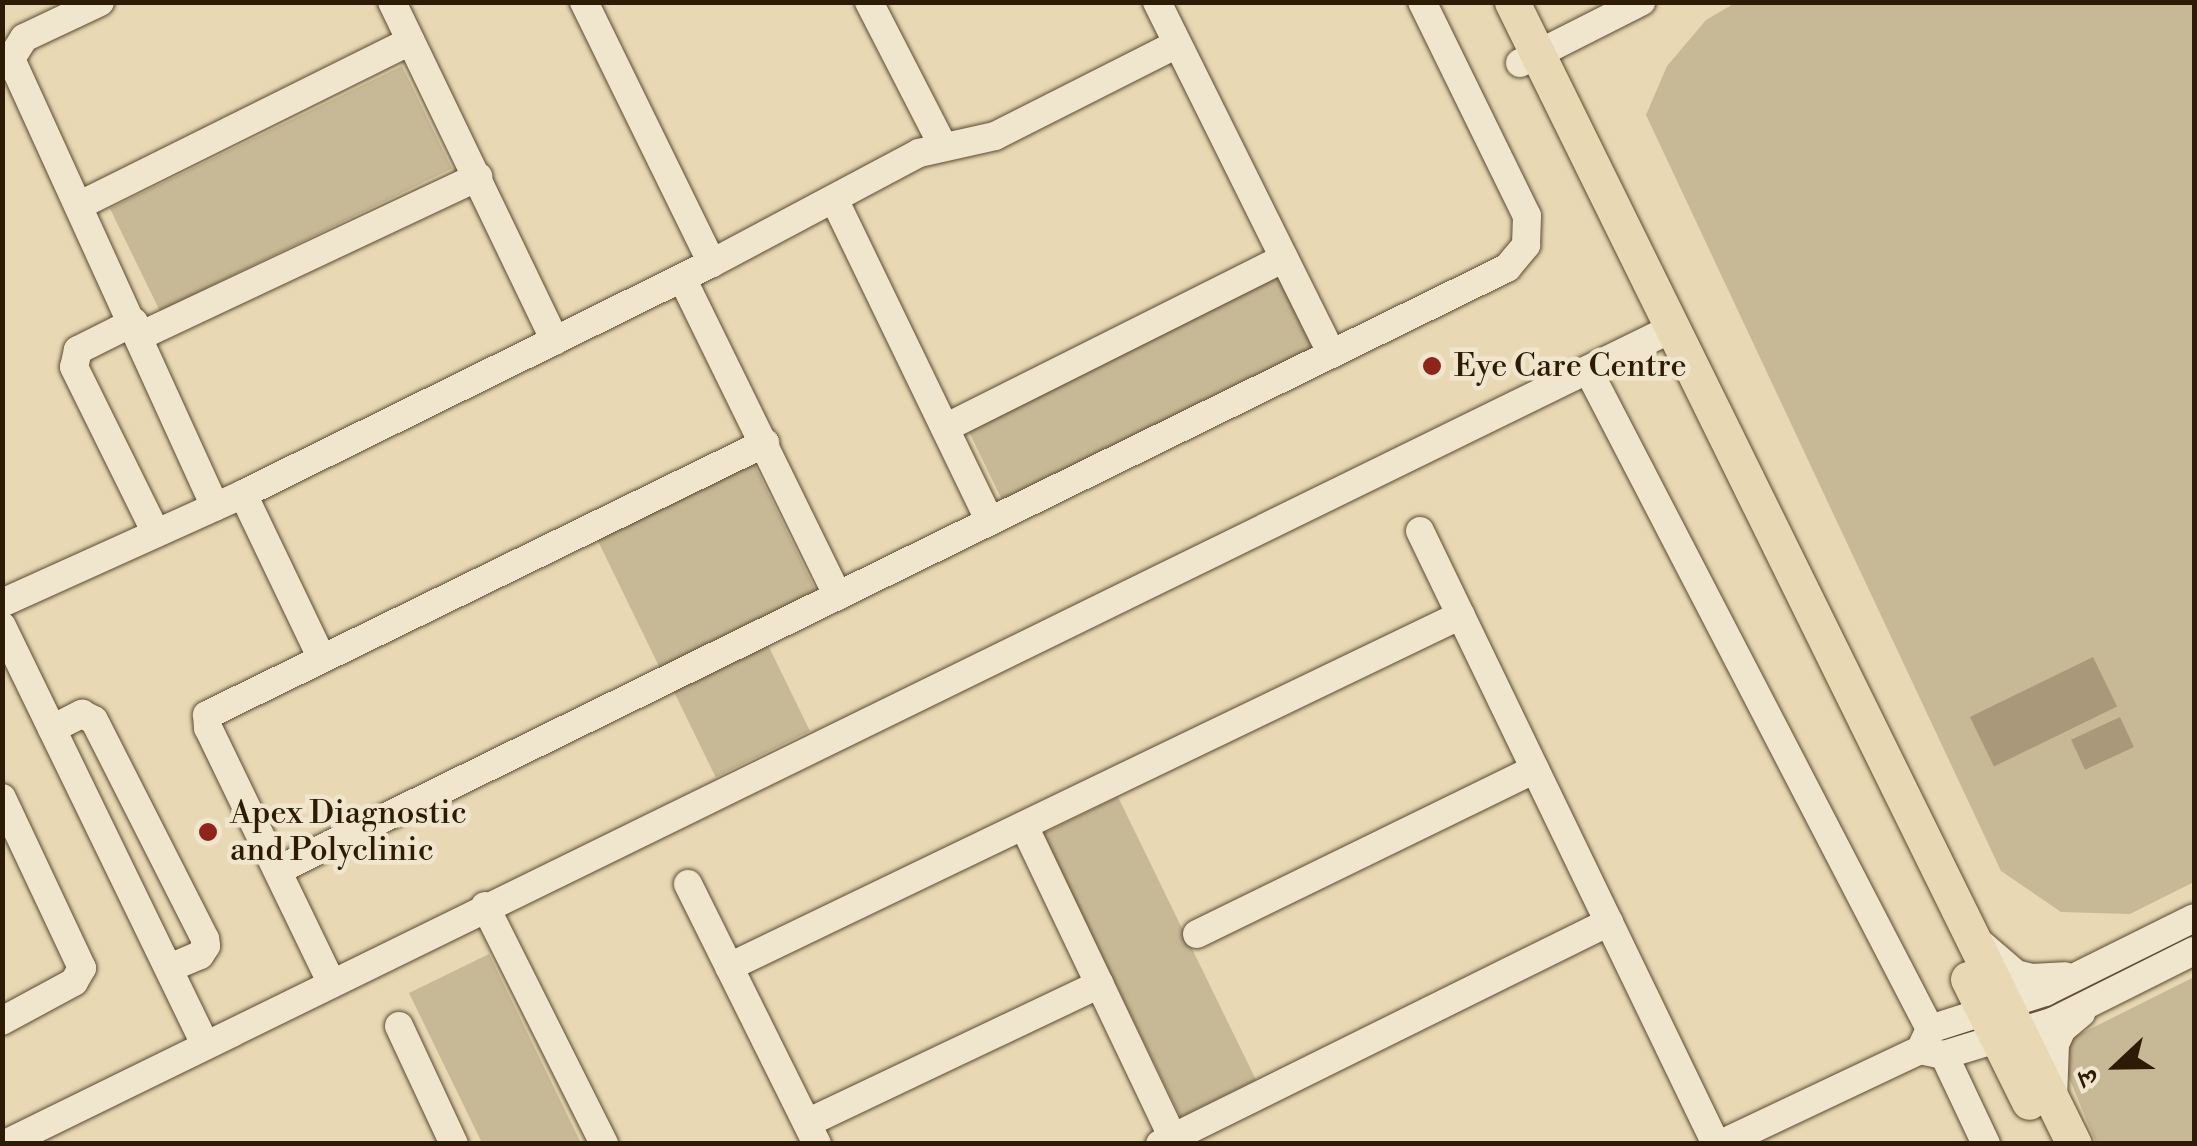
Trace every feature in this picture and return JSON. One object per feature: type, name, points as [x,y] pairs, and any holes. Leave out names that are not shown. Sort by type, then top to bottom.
[{"type":"main road","points":[[1490,2],[1529,59],[2001,1022],[2053,1101],[2074,1144]]},
{"type":"main road","points":[[1512,2],[1529,59]]},
{"type":"main road","points":[[1664,333],[1972,935],[2049,1144]]},
{"type":"street","points":[[100,2],[24,38],[11,59],[215,507]]},
{"type":"street","points":[[392,2],[555,342]]},
{"type":"street","points":[[584,2],[712,263]]},
{"type":"street","points":[[869,2],[942,144]]},
{"type":"street","points":[[1157,2],[1332,354]]},
{"type":"street","points":[[278,870],[1507,268],[1526,244],[1527,216],[1422,2]]},
{"type":"street","points":[[1529,59],[1641,2]]},
{"type":"street","points":[[80,205],[410,41]]},
{"type":"street","points":[[2,603],[243,494],[555,342],[942,144],[970,144],[995,136],[1177,44]]},
{"type":"street","points":[[156,533],[74,366],[78,350],[137,329],[478,177]]},
{"type":"street","points":[[834,198],[990,521]]},
{"type":"street","points":[[945,428],[1284,258]]},
{"type":"street","points":[[682,278],[838,596]]},
{"type":"street","points":[[4,1144],[1664,333]]},
{"type":"street","points":[[1588,370],[1931,1045],[1986,1144]]},
{"type":"street","points":[[331,982],[206,721],[214,710],[766,443]]},
{"type":"street","points":[[243,494],[321,656]]},
{"type":"street","points":[[1420,531],[1719,1144],[1931,1045],[2001,1022],[2098,999],[2194,951]]},
{"type":"street","points":[[729,967],[1461,615]]},
{"type":"street","points":[[2,626],[205,1044]]},
{"type":"street","points":[[52,729],[82,714],[94,720],[204,939],[206,946],[200,955],[169,968]]},
{"type":"street","points":[[1197,934],[1535,769]]},
{"type":"street","points":[[2,798],[82,968],[74,982],[2,1021]]},
{"type":"street","points":[[1024,826],[1170,1141],[1609,922]]},
{"type":"street","points":[[688,884],[812,1133],[1100,984]]},
{"type":"street","points":[[485,906],[604,1144]]},
{"type":"street","points":[[2001,1022],[2083,974],[2194,918]]},
{"type":"street","points":[[1972,935],[2016,974],[2032,978],[2083,974]]},
{"type":"street","points":[[2053,1101],[2056,1044],[2062,1029],[2098,999]]},
{"type":"street","points":[[399,1026],[454,1144]]},
{"type":"shaded area","points":[[1735,3],[2194,3],[2194,882],[2130,914],[2061,912],[2001,871],[1646,115],[1667,66],[1706,20]]},
{"type":"shaded area","points":[[402,66],[452,168],[160,311],[110,208]]},
{"type":"shaded area","points":[[1278,274],[1316,351],[1004,503],[966,426]]},
{"type":"shaded area","points":[[753,462],[818,596],[662,672],[597,538]]},
{"type":"shaded area","points":[[767,643],[810,731],[716,777],[673,689]]},
{"type":"shaded area","points":[[2093,657],[2117,706],[1994,766],[1970,717]]},
{"type":"shaded area","points":[[2120,717],[2134,747],[2085,770],[2071,740]]},
{"type":"shaded area","points":[[1118,797],[1256,1080],[1181,1117],[1043,834]]},
{"type":"shaded area","points":[[489,954],[581,1143],[482,1143],[409,993]]},
{"type":"shaded area","points":[[2194,977],[2194,1143],[2096,1143],[2056,1046]]},
{"type":"place","name":"Eye Care Centre","points":[[1432,366]]},
{"type":"place","name":"Apex Diagnostic and Polyclinic","points":[[208,832]]}]
